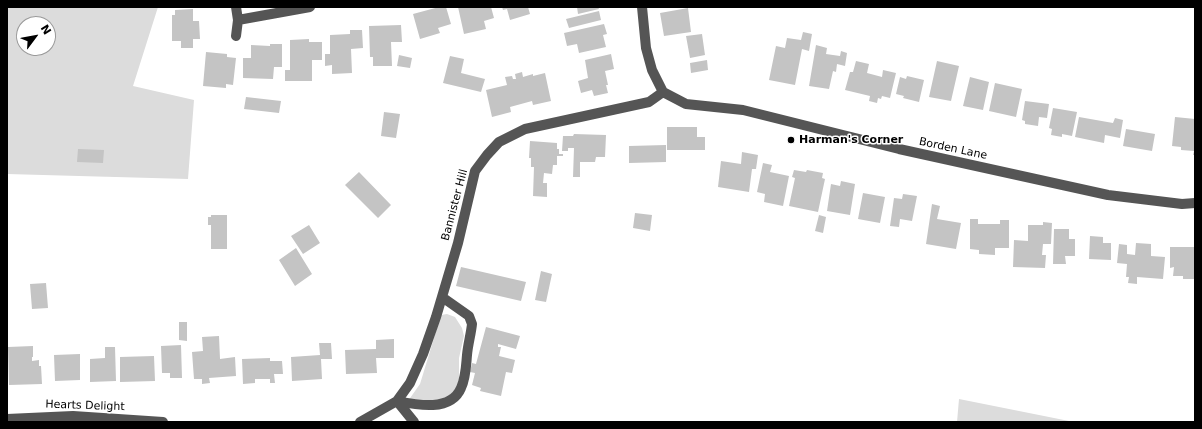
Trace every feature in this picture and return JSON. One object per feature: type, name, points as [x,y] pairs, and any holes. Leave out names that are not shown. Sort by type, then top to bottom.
[{"type":"street","points":[[236,7],[238,20],[236,36]]},
{"type":"street","points":[[238,20],[310,7]]},
{"type":"street","points":[[642,7],[646,48],[652,70],[663,92]]},
{"type":"street","name":"Borden Lane","points":[[663,92],[686,104],[743,110],[898,150],[1108,195],[1182,204],[1195,203]]},
{"type":"street","name":"Bannister Hill","points":[[360,422],[397,401],[410,383],[423,354],[442,297],[458,243],[475,171],[487,155],[499,142],[525,129],[649,102],[663,92]]},
{"type":"street","points":[[397,401],[417,405],[443,403],[456,396],[461,389],[464,379],[472,324],[469,316],[442,297]]},
{"type":"street","points":[[397,401],[414,422]]},
{"type":"street","name":"Hearts Delight","points":[[7,419],[73,416],[162,422]]},
{"type":"shaded area","points":[[7,7],[158,7],[133,86],[194,100],[188,179],[7,174]]},
{"type":"shaded area","points":[[447,314],[455,317],[462,328],[464,336],[459,358],[459,378],[456,390],[442,401],[408,401],[420,384],[441,315]]},
{"type":"shaded area","points":[[959,399],[1074,422],[957,422]]},
{"type":"building","points":[[439,7],[446,7],[451,24],[438,28],[440,33],[420,39],[413,14]]},
{"type":"building","points":[[458,7],[491,7],[494,18],[484,21],[486,29],[464,34]]},
{"type":"building","points":[[502,7],[528,7],[530,14],[510,20],[507,9],[503,10]]},
{"type":"building","points":[[577,7],[598,7],[599,9],[578,14]]},
{"type":"building","points":[[688,8],[691,32],[664,36],[660,13]]},
{"type":"building","points":[[193,9],[193,21],[199,21],[200,39],[193,39],[193,48],[181,48],[181,41],[172,41],[172,15],[175,15],[175,10]]},
{"type":"building","points":[[599,11],[601,20],[569,28],[566,19]]},
{"type":"building","points":[[604,24],[607,34],[603,35],[606,47],[579,53],[577,44],[567,46],[564,33]]},
{"type":"building","points":[[401,25],[402,42],[391,42],[392,66],[373,66],[373,57],[370,57],[369,26]]},
{"type":"building","points":[[350,30],[362,30],[363,48],[351,49],[352,73],[332,74],[332,65],[325,66],[325,54],[330,54],[330,35],[350,34]]},
{"type":"building","points":[[803,32],[812,34],[809,51],[802,49],[795,85],[769,80],[776,46],[785,48],[787,38],[801,40]]},
{"type":"building","points":[[702,34],[705,55],[690,58],[686,36]]},
{"type":"building","points":[[309,39],[309,42],[322,42],[322,60],[312,60],[312,81],[285,81],[285,70],[290,70],[290,40]]},
{"type":"building","points":[[270,44],[282,44],[282,67],[274,67],[273,79],[243,78],[243,58],[251,58],[251,45],[270,46]]},
{"type":"building","points":[[816,45],[827,48],[826,54],[840,56],[841,51],[847,53],[845,66],[837,64],[836,72],[833,71],[829,89],[809,86]]},
{"type":"building","points":[[206,52],[227,54],[227,57],[236,58],[233,85],[226,84],[226,88],[203,86]]},
{"type":"building","points":[[611,54],[614,69],[605,71],[608,93],[594,96],[592,90],[581,93],[578,81],[588,78],[585,60]]},
{"type":"building","points":[[399,55],[412,58],[410,68],[397,66]]},
{"type":"building","points":[[450,56],[464,59],[461,73],[485,79],[481,92],[443,83]]},
{"type":"building","points":[[707,60],[708,70],[691,73],[690,63]]},
{"type":"building","points":[[856,61],[869,64],[867,73],[882,77],[883,70],[896,73],[890,98],[882,96],[881,99],[878,98],[877,103],[869,101],[870,96],[845,90],[850,72],[853,72]]},
{"type":"building","points":[[937,61],[959,66],[951,101],[929,97]]},
{"type":"building","points":[[522,72],[523,77],[545,73],[551,101],[533,105],[532,101],[510,107],[511,112],[492,117],[486,90],[507,85],[505,77],[512,76],[513,79],[516,79],[515,74]]},
{"type":"building","points":[[907,76],[924,80],[919,102],[903,98],[904,96],[896,94],[900,77],[906,79]]},
{"type":"building","points":[[970,77],[989,82],[983,110],[963,106]]},
{"type":"building","points":[[995,83],[1022,89],[1016,117],[989,111]]},
{"type":"building","points":[[246,97],[281,101],[279,113],[244,109]]},
{"type":"building","points":[[1025,101],[1049,104],[1047,118],[1039,117],[1038,126],[1025,124],[1025,121],[1022,120]]},
{"type":"building","points":[[1053,108],[1077,112],[1072,136],[1062,134],[1062,137],[1051,135],[1052,129],[1049,128]]},
{"type":"building","points":[[384,112],[400,114],[396,138],[381,136]]},
{"type":"building","points":[[1079,117],[1113,123],[1115,118],[1123,120],[1120,138],[1105,135],[1104,143],[1075,137]]},
{"type":"building","points":[[1175,117],[1195,119],[1195,155],[1193,155],[1194,151],[1181,150],[1181,147],[1172,146]]},
{"type":"building","points":[[667,127],[697,127],[697,137],[705,137],[705,150],[667,150]]},
{"type":"building","points":[[1126,129],[1155,134],[1152,151],[1123,146]]},
{"type":"building","points":[[574,134],[606,135],[605,157],[596,157],[595,162],[580,162],[580,177],[573,177],[574,148],[568,148],[568,151],[562,151],[563,136],[573,136]]},
{"type":"building","points":[[530,141],[557,143],[559,154],[563,154],[563,156],[557,156],[557,165],[553,165],[552,174],[544,173],[543,183],[547,183],[547,197],[533,196],[534,167],[531,167],[531,158],[529,158]]},
{"type":"building","points":[[666,145],[666,162],[629,163],[629,146]]},
{"type":"building","points":[[78,149],[104,150],[103,163],[77,162]]},
{"type":"building","points":[[742,152],[758,155],[756,169],[752,169],[749,192],[718,187],[721,161],[741,164]]},
{"type":"building","points":[[763,163],[772,165],[770,172],[789,176],[783,206],[764,202],[765,194],[757,192]]},
{"type":"building","points":[[794,170],[806,172],[807,170],[823,173],[822,178],[825,179],[818,212],[789,206],[795,178],[792,177]]},
{"type":"building","points":[[359,172],[391,205],[378,218],[345,185]]},
{"type":"building","points":[[841,181],[855,184],[850,215],[827,211],[831,184],[840,186]]},
{"type":"building","points":[[863,193],[885,197],[880,223],[858,219]]},
{"type":"building","points":[[903,194],[917,196],[912,221],[900,219],[899,227],[890,226],[894,198],[902,199]]},
{"type":"building","points":[[932,204],[940,206],[937,219],[961,223],[956,249],[926,244]]},
{"type":"building","points":[[635,213],[652,215],[650,231],[633,228]]},
{"type":"building","points":[[211,215],[227,215],[227,249],[211,249],[211,225],[208,225],[208,217],[211,217]]},
{"type":"building","points":[[819,215],[826,217],[823,233],[815,231]]},
{"type":"building","points":[[970,219],[978,219],[978,224],[1000,224],[1000,220],[1009,220],[1009,248],[995,248],[995,255],[979,254],[979,250],[970,249]]},
{"type":"building","points":[[1043,222],[1052,223],[1051,244],[1043,244],[1042,255],[1046,255],[1045,268],[1013,267],[1014,240],[1028,241],[1028,225],[1043,225]]},
{"type":"building","points":[[309,225],[320,243],[303,254],[291,236]]},
{"type":"building","points":[[1054,229],[1069,229],[1069,239],[1075,239],[1075,256],[1065,256],[1066,264],[1053,264]]},
{"type":"building","points":[[1090,236],[1103,237],[1103,243],[1111,243],[1111,260],[1089,259]]},
{"type":"building","points":[[1136,243],[1151,244],[1151,256],[1165,257],[1163,279],[1137,277],[1137,284],[1128,283],[1129,277],[1126,277],[1127,264],[1117,263],[1119,244],[1127,245],[1127,254],[1135,255]]},
{"type":"building","points":[[1170,247],[1195,247],[1195,279],[1183,279],[1183,276],[1173,276],[1174,267],[1170,268]]},
{"type":"building","points":[[296,248],[312,274],[295,286],[279,260]]},
{"type":"building","points":[[461,267],[526,282],[521,301],[456,286]]},
{"type":"building","points":[[541,271],[552,274],[546,302],[535,300]]},
{"type":"building","points":[[46,283],[48,308],[32,309],[30,284]]},
{"type":"building","points":[[179,322],[187,322],[187,341],[179,340]]},
{"type":"building","points":[[486,327],[520,336],[516,349],[498,344],[498,347],[501,347],[499,356],[515,360],[512,373],[506,372],[501,396],[480,391],[481,388],[472,385],[475,373],[470,372],[472,363],[476,364]]},
{"type":"building","points":[[219,336],[220,359],[235,357],[236,376],[209,378],[210,383],[202,384],[202,379],[194,379],[192,352],[203,351],[202,337]]},
{"type":"building","points":[[394,339],[394,358],[376,358],[377,373],[346,374],[345,350],[376,349],[376,340]]},
{"type":"building","points":[[319,343],[331,343],[332,359],[321,359],[322,379],[292,381],[291,357],[320,355]]},
{"type":"building","points":[[181,345],[182,378],[170,378],[170,373],[162,373],[161,346]]},
{"type":"building","points":[[33,346],[32,361],[39,360],[39,366],[41,366],[42,384],[9,385],[8,347]]},
{"type":"building","points":[[105,347],[115,347],[116,381],[90,382],[90,359],[105,358]]},
{"type":"building","points":[[80,354],[80,380],[55,381],[54,355]]},
{"type":"building","points":[[154,356],[155,381],[120,382],[120,357]]},
{"type":"building","points":[[270,358],[270,361],[282,361],[283,374],[274,374],[275,383],[270,383],[270,379],[255,379],[255,383],[243,384],[242,359]]},
{"type":"place","name":"Harman's Corner","points":[[791,140]]}]
